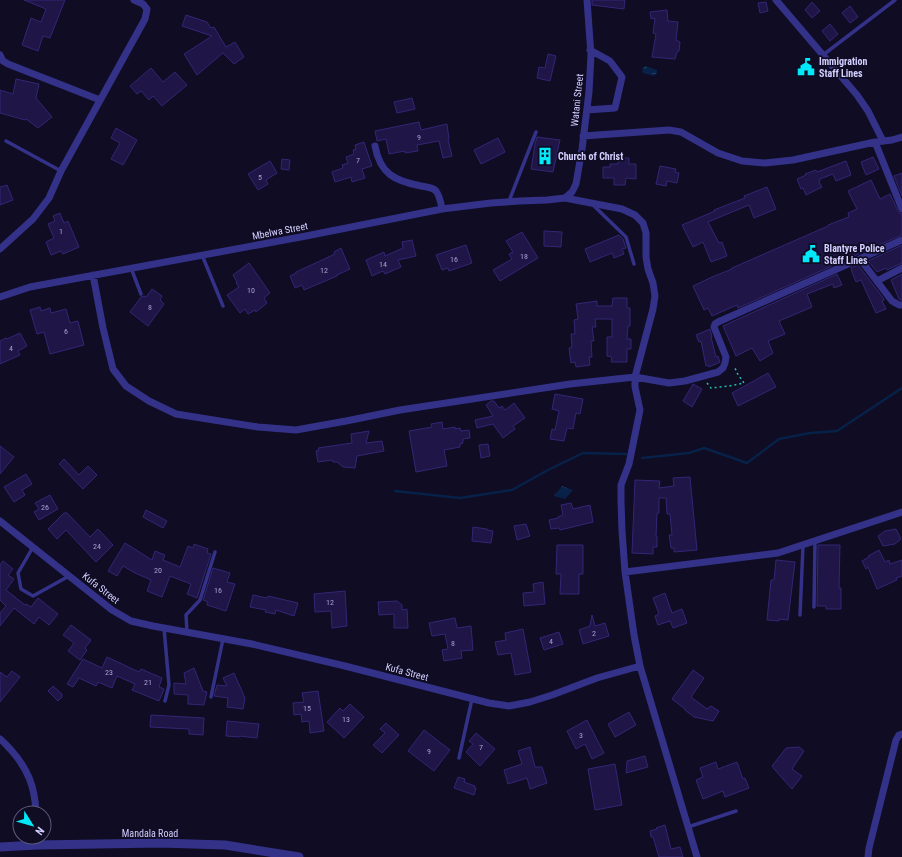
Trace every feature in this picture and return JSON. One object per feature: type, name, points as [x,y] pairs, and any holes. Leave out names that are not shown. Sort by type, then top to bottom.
[{"type":"street","points":[[0,249],[32,219],[48,198],[61,171],[145,19],[147,9],[143,4],[134,0]]},
{"type":"street","name":"Watani Street","points":[[565,198],[572,192],[576,184],[589,92],[590,50],[587,0]]},
{"type":"street","points":[[776,0],[857,95],[868,111],[883,141]]},
{"type":"street","points":[[587,110],[615,108],[622,77],[610,61],[590,50]]},
{"type":"street","points":[[0,55],[3,61],[8,64]]},
{"type":"street","points":[[0,62],[100,100]]},
{"type":"street","points":[[583,136],[669,130],[681,132],[718,153],[742,161],[766,163],[792,160],[902,137]]},
{"type":"street","points":[[875,142],[902,209]]},
{"type":"street","points":[[375,146],[376,152],[383,167],[390,175],[411,184],[432,188],[436,192],[442,209]]},
{"type":"street","name":"Mbelwa Street","points":[[0,297],[30,287],[306,236],[442,209],[509,201],[565,198],[622,209],[635,215],[643,223],[646,234],[646,257],[655,296],[635,377]]},
{"type":"street","points":[[94,275],[103,328],[113,369],[126,386],[148,402],[176,414],[258,427],[296,430],[346,422],[400,410],[570,384],[635,377],[669,383],[685,381],[718,372],[725,364],[726,357],[714,327],[718,322],[902,240]]},
{"type":"street","points":[[860,259],[892,301],[902,305]]},
{"type":"street","points":[[877,281],[902,268]]},
{"type":"street","points":[[635,377],[635,387],[640,410],[629,464],[621,485],[625,572],[640,666],[697,857]]},
{"type":"street","points":[[625,572],[778,553],[803,546],[902,512]]},
{"type":"street","name":"Kufa Street","points":[[0,521],[112,610],[131,621],[252,644],[489,703],[510,706],[530,702],[552,696],[597,678],[640,666]]},
{"type":"street","points":[[868,857],[896,740],[899,735],[902,734]]},
{"type":"street","points":[[0,739],[24,767],[32,783],[35,805]]},
{"type":"street","name":"Mandala Road","points":[[52,841],[225,845],[299,857]]},
{"type":"street","name":"Mandala Road","points":[[0,847],[12,845]]},
{"type":"lane","points":[[823,56],[895,0]]},
{"type":"lane","points":[[509,201],[536,132]]},
{"type":"lane","points":[[6,141],[61,171]]},
{"type":"lane","points":[[590,203],[626,237],[634,264]]},
{"type":"lane","points":[[202,255],[223,306]]},
{"type":"lane","points":[[131,268],[142,294]]},
{"type":"lane","points":[[814,607],[815,542]]},
{"type":"lane","points":[[800,614],[803,546]]},
{"type":"lane","points":[[33,547],[18,573],[21,589],[33,596],[69,576]]},
{"type":"lane","points":[[187,632],[186,615],[200,600],[215,552]]},
{"type":"lane","points":[[164,628],[169,685],[165,701]]},
{"type":"lane","points":[[211,697],[223,639]]},
{"type":"lane","points":[[459,758],[472,699]]},
{"type":"lane","points":[[688,827],[736,811]]},
{"type":"path","points":[[703,376],[711,388],[744,383],[737,373],[736,368],[725,364]]},
{"type":"water","points":[[645,66],[657,70],[657,73],[654,76],[643,73],[642,69]]},
{"type":"water","points":[[562,486],[573,490],[565,499],[554,496]]},
{"type":"building","points":[[24,0],[65,0],[50,38],[43,36],[38,51],[22,45],[31,18],[41,22],[46,9]]},
{"type":"building","points":[[592,0],[625,0],[624,9],[592,5]]},
{"type":"building","points":[[766,2],[768,11],[760,13],[758,3]]},
{"type":"building","points":[[812,2],[820,11],[812,18],[805,10]]},
{"type":"building","points":[[850,6],[858,17],[850,23],[842,13]]},
{"type":"building","points":[[667,10],[668,21],[678,22],[676,40],[680,42],[679,51],[677,52],[675,59],[652,57],[656,34],[653,33],[655,18],[651,19],[650,12]]},
{"type":"building","points":[[186,15],[207,22],[211,28],[214,27],[226,47],[235,42],[244,57],[234,64],[223,53],[197,75],[184,54],[212,36],[182,26]]},
{"type":"building","points":[[830,24],[838,34],[830,41],[822,31]]},
{"type":"building","points":[[548,54],[556,56],[550,81],[537,78],[539,67],[545,68]]},
{"type":"building","points":[[151,68],[163,82],[175,72],[187,85],[162,106],[153,96],[149,100],[141,91],[137,94],[130,86]]},
{"type":"building","points":[[16,79],[39,84],[36,98],[52,117],[38,128],[26,119],[0,113],[0,90],[13,94]]},
{"type":"building","points":[[412,98],[415,109],[397,113],[394,102]]},
{"type":"building","points":[[419,122],[421,130],[447,124],[448,139],[452,156],[443,158],[439,141],[417,145],[418,151],[405,153],[405,151],[389,154],[386,139],[377,141],[375,131]]},
{"type":"building","points":[[116,128],[137,140],[123,165],[111,159],[120,143],[111,138]]},
{"type":"building","name":"Church of Christ","points":[[537,137],[560,140],[553,172],[531,169]]},
{"type":"building","points":[[498,138],[505,152],[481,164],[474,150]]},
{"type":"building","points":[[364,142],[372,166],[362,169],[365,178],[352,182],[351,177],[335,182],[332,172],[343,168],[342,165],[348,163],[346,157],[354,154],[353,150],[356,149],[355,145]]},
{"type":"building","points":[[873,157],[879,169],[866,175],[861,162]]},
{"type":"building","points":[[618,158],[629,158],[629,164],[636,164],[636,179],[626,178],[625,185],[614,185],[614,178],[603,178],[603,167],[610,167],[610,164],[618,164]]},
{"type":"building","points":[[282,159],[290,160],[289,170],[281,169]]},
{"type":"building","points":[[270,161],[277,173],[266,180],[268,184],[258,190],[248,174]]},
{"type":"building","points":[[846,161],[851,175],[836,181],[833,174],[820,179],[819,182],[822,187],[806,195],[803,188],[801,189],[797,179],[806,175],[805,174],[816,170],[817,172]]},
{"type":"building","points":[[660,166],[676,169],[675,172],[679,173],[677,183],[667,181],[666,186],[656,184]]},
{"type":"building","points":[[902,173],[902,196],[894,176]]},
{"type":"building","points":[[871,180],[880,199],[890,194],[899,213],[902,214],[902,235],[847,259],[846,257],[833,263],[834,265],[738,308],[737,305],[712,316],[708,308],[704,310],[693,286],[849,217],[848,213],[857,209],[848,191]]},
{"type":"building","points":[[7,185],[13,200],[0,205],[0,187]]},
{"type":"building","points":[[767,187],[776,209],[754,218],[749,205],[708,222],[719,243],[722,242],[727,256],[711,262],[703,242],[693,247],[682,225]]},
{"type":"building","points":[[60,213],[64,223],[68,221],[79,247],[63,254],[61,251],[51,255],[46,242],[54,238],[48,224],[55,221],[53,216]]},
{"type":"building","points":[[544,231],[562,232],[561,247],[544,246]]},
{"type":"building","points":[[522,232],[538,258],[500,281],[493,270],[512,259],[509,254],[513,252],[506,241]]},
{"type":"building","points":[[619,235],[623,239],[626,248],[622,249],[624,254],[614,258],[612,253],[590,262],[585,249]]},
{"type":"building","points":[[412,240],[416,256],[398,260],[401,267],[385,274],[383,271],[372,276],[366,260],[384,252],[385,256],[403,248],[402,242]]},
{"type":"building","points":[[466,245],[472,263],[449,271],[448,268],[442,270],[436,255]]},
{"type":"building","points":[[902,245],[902,263],[887,270],[886,268],[877,272],[868,261]]},
{"type":"building","points":[[341,248],[350,269],[304,290],[302,285],[295,288],[290,276],[335,254],[334,252]]},
{"type":"building","points":[[249,263],[270,293],[264,298],[267,303],[256,312],[255,310],[248,314],[245,309],[240,313],[227,295],[239,287],[233,275]]},
{"type":"building","points":[[858,265],[884,299],[882,301],[886,309],[876,313],[861,280],[856,282],[851,268]]},
{"type":"building","points":[[837,274],[842,285],[834,288],[833,284],[807,294],[812,307],[779,321],[785,334],[768,341],[773,353],[760,361],[752,348],[736,356],[723,326]]},
{"type":"building","points":[[902,274],[902,300],[900,300],[891,280]]},
{"type":"building","points":[[152,289],[162,296],[160,300],[164,304],[148,326],[130,312],[141,297],[146,297]]},
{"type":"building","points":[[613,298],[627,298],[627,308],[630,308],[630,326],[628,326],[627,339],[631,339],[631,349],[627,349],[627,362],[611,362],[612,357],[607,356],[607,337],[612,337],[612,319],[595,319],[596,327],[592,327],[594,341],[591,341],[592,357],[589,357],[590,365],[576,367],[575,362],[571,363],[569,348],[572,347],[571,334],[575,334],[574,320],[578,319],[576,304],[597,301],[597,306],[612,306]]},
{"type":"building","points":[[40,307],[41,311],[50,308],[51,313],[66,309],[70,323],[78,321],[84,345],[50,354],[44,332],[37,334],[30,310]]},
{"type":"building","points":[[710,329],[716,357],[718,356],[720,362],[709,367],[708,365],[706,366],[701,341],[699,342],[696,335]]},
{"type":"building","points":[[20,333],[27,346],[18,351],[20,355],[0,364],[0,341]]},
{"type":"building","points":[[768,373],[776,387],[738,406],[732,393]]},
{"type":"building","points":[[693,384],[702,389],[692,407],[683,401]]},
{"type":"building","points":[[555,394],[583,399],[580,414],[576,413],[573,429],[567,428],[564,441],[550,439],[552,429],[555,430],[559,411],[552,409]]},
{"type":"building","points":[[491,401],[494,401],[499,408],[502,406],[505,410],[514,403],[525,418],[513,426],[515,429],[503,438],[493,424],[477,428],[475,420],[493,416],[486,405]]},
{"type":"building","points":[[442,422],[443,429],[455,427],[455,429],[460,428],[461,431],[469,430],[470,438],[463,439],[463,443],[460,444],[460,447],[444,450],[447,466],[416,472],[409,431],[432,427],[431,424]]},
{"type":"building","points":[[369,431],[366,443],[382,441],[384,451],[357,456],[355,468],[343,467],[332,460],[318,462],[316,451],[319,450],[318,448],[352,443],[351,434]]},
{"type":"building","points":[[488,444],[490,456],[481,458],[479,445]]},
{"type":"building","points":[[0,446],[14,457],[0,474]]},
{"type":"building","points":[[64,459],[79,475],[88,466],[97,475],[83,489],[59,464]]},
{"type":"building","points":[[26,474],[32,484],[22,490],[25,495],[14,502],[4,487]]},
{"type":"building","points":[[690,477],[697,550],[674,552],[674,548],[671,548],[669,535],[672,535],[670,514],[667,514],[666,498],[659,498],[656,536],[657,547],[653,547],[653,554],[632,553],[635,480],[660,481],[659,488],[674,486],[673,478]]},
{"type":"building","points":[[50,495],[58,509],[39,520],[34,512],[39,509],[35,503]]},
{"type":"building","points":[[571,503],[573,509],[590,505],[593,522],[560,530],[559,528],[551,529],[549,520],[563,515],[561,505]]},
{"type":"building","points":[[146,510],[167,521],[163,528],[143,517]]},
{"type":"building","points":[[64,513],[67,513],[90,537],[98,529],[113,545],[96,562],[66,530],[57,539],[48,529]]},
{"type":"building","points":[[526,524],[530,536],[517,540],[514,526]]},
{"type":"building","points":[[473,527],[493,531],[491,543],[472,541]]},
{"type":"building","points":[[896,529],[901,539],[895,544],[883,546],[878,536],[885,531]]},
{"type":"building","points":[[125,543],[152,560],[155,551],[165,555],[163,560],[180,567],[188,546],[193,548],[194,544],[208,549],[207,553],[211,554],[197,598],[187,594],[191,584],[170,576],[162,597],[147,591],[151,580],[123,566],[117,576],[108,571]]},
{"type":"building","points":[[557,545],[583,545],[583,574],[579,574],[579,594],[560,594],[561,574],[556,574]]},
{"type":"building","points":[[818,545],[840,545],[839,588],[841,588],[841,609],[826,609],[826,606],[817,606]]},
{"type":"building","points":[[879,550],[885,562],[889,560],[890,564],[902,560],[902,576],[896,578],[897,580],[877,589],[868,567],[866,569],[862,561]]},
{"type":"building","points":[[776,560],[795,562],[788,620],[767,620],[771,580],[774,580]]},
{"type":"building","points":[[3,561],[13,569],[8,575],[14,579],[6,590],[25,605],[26,604],[31,607],[38,598],[58,614],[49,625],[39,617],[34,624],[14,608],[0,626],[0,613],[6,606],[0,600],[0,565]]},
{"type":"building","points":[[213,568],[230,573],[227,582],[235,584],[226,611],[207,605],[208,602],[203,600]]},
{"type":"building","points":[[543,582],[545,604],[524,606],[523,593],[534,592],[533,584]]},
{"type":"building","points":[[345,591],[347,626],[332,628],[331,611],[315,612],[314,594]]},
{"type":"building","points":[[665,593],[672,613],[682,609],[687,623],[673,628],[670,621],[658,625],[655,616],[659,614],[653,598]]},
{"type":"building","points":[[253,595],[267,598],[268,596],[298,603],[294,616],[276,610],[275,614],[265,612],[266,610],[250,607]]},
{"type":"building","points":[[397,601],[402,605],[402,610],[407,609],[408,628],[394,628],[394,614],[379,615],[378,602]]},
{"type":"building","points":[[592,615],[595,626],[605,623],[609,636],[583,644],[579,630],[590,626]]},
{"type":"building","points":[[455,618],[457,628],[471,626],[473,650],[461,651],[462,658],[444,661],[442,650],[448,649],[445,634],[432,636],[429,623]]},
{"type":"building","points":[[71,625],[91,640],[85,648],[87,650],[80,660],[68,651],[74,643],[63,635]]},
{"type":"building","points":[[523,629],[531,672],[515,675],[511,653],[498,655],[495,642],[506,640],[505,633]]},
{"type":"building","points":[[559,632],[563,644],[544,650],[540,638]]},
{"type":"building","points":[[107,657],[139,672],[141,669],[162,678],[159,687],[164,689],[159,701],[132,690],[135,684],[117,676],[112,688],[98,682],[96,686],[79,678],[73,687],[67,684],[83,659],[102,668]]},
{"type":"building","points":[[194,668],[203,691],[207,692],[204,705],[188,704],[188,695],[174,694],[174,683],[186,684],[184,673]]},
{"type":"building","points":[[693,670],[704,678],[691,697],[707,709],[711,706],[719,711],[713,721],[694,717],[672,699]]},
{"type":"building","points":[[12,671],[20,677],[0,702],[0,672],[7,677]]},
{"type":"building","points":[[234,673],[245,698],[243,709],[227,707],[228,698],[214,696],[217,685],[227,686],[223,678]]},
{"type":"building","points":[[53,686],[62,694],[62,697],[58,701],[48,691]]},
{"type":"building","points":[[318,691],[324,731],[310,733],[309,721],[302,722],[301,714],[294,715],[293,703],[304,702],[302,693]]},
{"type":"building","points":[[350,704],[364,717],[344,738],[327,722],[340,708],[343,711]]},
{"type":"building","points":[[629,712],[636,725],[615,737],[608,724]]},
{"type":"building","points":[[151,715],[204,718],[203,735],[189,734],[189,729],[150,727]]},
{"type":"building","points":[[587,720],[604,753],[592,759],[585,744],[576,749],[567,731]]},
{"type":"building","points":[[227,721],[259,724],[257,738],[226,736]]},
{"type":"building","points":[[386,723],[399,735],[382,753],[373,745],[385,733],[380,729]]},
{"type":"building","points":[[424,730],[450,750],[434,771],[408,751]]},
{"type":"building","points":[[476,733],[495,749],[480,766],[466,752],[473,744],[469,741]]},
{"type":"building","points":[[530,747],[535,767],[542,767],[547,783],[530,789],[527,778],[508,784],[504,770],[522,764],[518,751]]},
{"type":"building","points":[[799,747],[804,751],[792,769],[802,776],[792,789],[772,766],[786,748]]},
{"type":"building","points":[[645,756],[648,767],[626,773],[627,761]]},
{"type":"building","points":[[716,762],[718,769],[737,762],[743,779],[745,778],[749,788],[725,797],[723,791],[703,799],[696,780],[703,777],[700,768]]},
{"type":"building","points":[[615,764],[622,805],[595,810],[588,769]]},
{"type":"building","points":[[458,777],[465,779],[464,782],[475,786],[474,788],[476,788],[474,795],[454,788]]},
{"type":"building","points":[[665,825],[671,849],[680,847],[683,857],[659,857],[650,831]]},
{"type":"waterway","points":[[642,458],[689,453],[704,448],[747,463],[779,439],[810,433],[837,431],[902,388]]},
{"type":"waterway","points":[[395,491],[460,498],[512,490],[583,453],[626,454]]},
{"type":"place","name":"Immigration Staff Lines","points":[[806,67]]},
{"type":"place","name":"Church of Christ","points":[[545,156]]},
{"type":"place","name":"Blantyre Police Staff Lines","points":[[811,254]]}]
